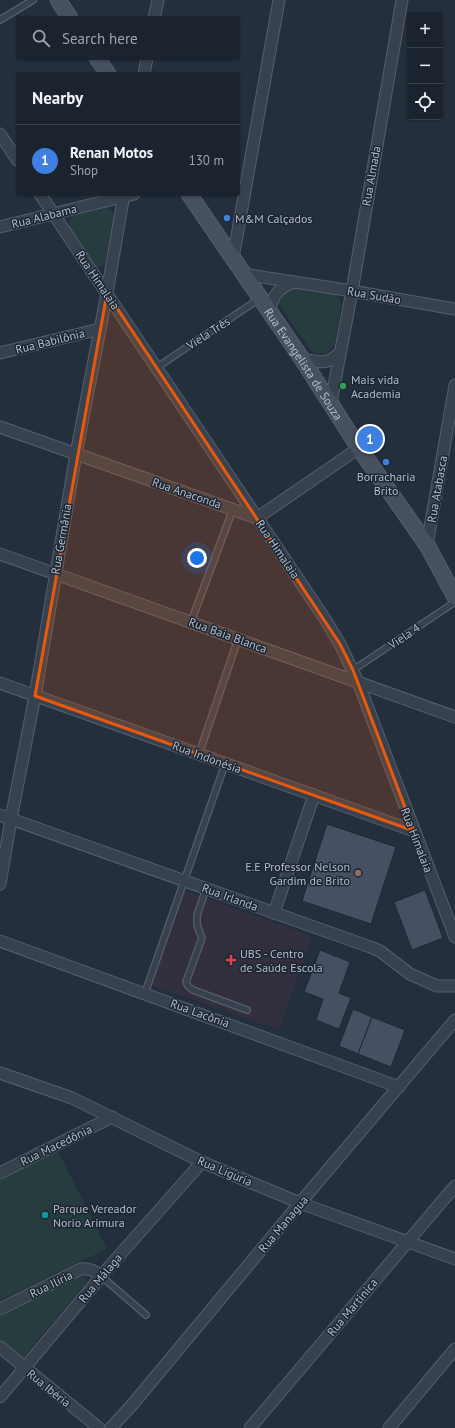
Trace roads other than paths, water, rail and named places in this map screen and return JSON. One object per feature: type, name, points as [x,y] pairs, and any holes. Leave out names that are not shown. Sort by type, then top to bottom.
[{"type":"main road","points":[[58,0],[69,16]]},
{"type":"main road","points":[[98,60],[107,72]]},
{"type":"main road","name":"Rua Evangelista de Souza","points":[[190,196],[427,545],[455,597]]},
{"type":"street","points":[[154,16],[158,0]]},
{"type":"street","points":[[232,258],[279,0]]},
{"type":"street","name":"Rua Almada","points":[[331,402],[352,291],[402,0]]},
{"type":"street","points":[[144,72],[147,60]]},
{"type":"street","points":[[0,134],[16,158]]},
{"type":"street","name":"Rua Himalaia","points":[[41,196],[325,619],[340,644],[358,682],[455,937]]},
{"type":"street","name":"Rua Alabama","points":[[0,227],[123,196]]},
{"type":"street","name":"Rua Germânia","points":[[0,884],[11,819],[36,696],[76,454],[127,196]]},
{"type":"street","points":[[216,234],[221,236],[230,235],[238,227]]},
{"type":"street","name":"Rua Sudão","points":[[243,274],[455,309]]},
{"type":"street","points":[[269,311],[274,296],[278,291],[293,282]]},
{"type":"street","name":"Rua Babilônia","points":[[0,353],[100,329]]},
{"type":"street","points":[[302,359],[326,362],[335,358],[340,352]]},
{"type":"street","name":"Rua Atabasca","points":[[427,545],[455,385]]},
{"type":"street","name":"Rua Anaconda","points":[[0,427],[257,518]]},
{"type":"street","points":[[257,518],[360,448]]},
{"type":"street","name":"Rua Baia Blanca","points":[[0,554],[455,717]]},
{"type":"street","name":"Rua Indonésia","points":[[0,683],[414,831]]},
{"type":"street","points":[[274,913],[314,795]]},
{"type":"street","name":"Rua Irlanda","points":[[0,815],[373,948],[410,974],[437,986],[455,986]]},
{"type":"street","name":"Rua Lacônia","points":[[0,941],[399,1087]]},
{"type":"street","name":"Rua Managua","points":[[111,1428],[455,1020]]},
{"type":"street","name":"Rua Ligúria","points":[[0,1072],[72,1098],[202,1162],[300,1203],[455,1259]]},
{"type":"street","name":"Rua Macedônia","points":[[0,1172],[112,1117]]},
{"type":"street","name":"Rua Málaga","points":[[0,1397],[102,1276],[202,1162]]},
{"type":"street","name":"Rua Martinica","points":[[250,1428],[455,1186]]},
{"type":"street","name":"Rua Ilíria","points":[[0,1309],[81,1269],[91,1269],[102,1276]]},
{"type":"street","name":"Rua Ibéria","points":[[0,1347],[98,1428]]},
{"type":"street","points":[[389,1428],[455,1349]]},
{"type":"lane","points":[[0,20],[32,0]]},
{"type":"lane","name":"Viela Três","points":[[156,368],[260,299]]},
{"type":"lane","points":[[191,622],[233,509]]},
{"type":"lane","name":"Viela 4","points":[[353,670],[455,602]]},
{"type":"lane","points":[[199,754],[238,639]]},
{"type":"lane","points":[[145,993],[225,764]]},
{"type":"lane","points":[[206,889],[197,915],[197,925],[202,938],[186,982],[193,990],[247,1010]]},
{"type":"lane","points":[[102,1276],[146,1315]]},
{"type":"place","name":"M&M Calçados","points":[[227,218]]},
{"type":"place","name":"Mais vida Academia","points":[[343,386]]},
{"type":"place","name":"Renan Motos","points":[[370,439]]},
{"type":"place","name":"Borracharia Brito","points":[[386,462]]},
{"type":"place","name":"E.E Professor Nelson Gardim de Brito","points":[[358,873]]},
{"type":"place","name":"UBS - Centro de Saúde Escola","points":[[231,960]]},
{"type":"place","name":"Parque Vereador Norio Arimura","points":[[45,1215]]}]
